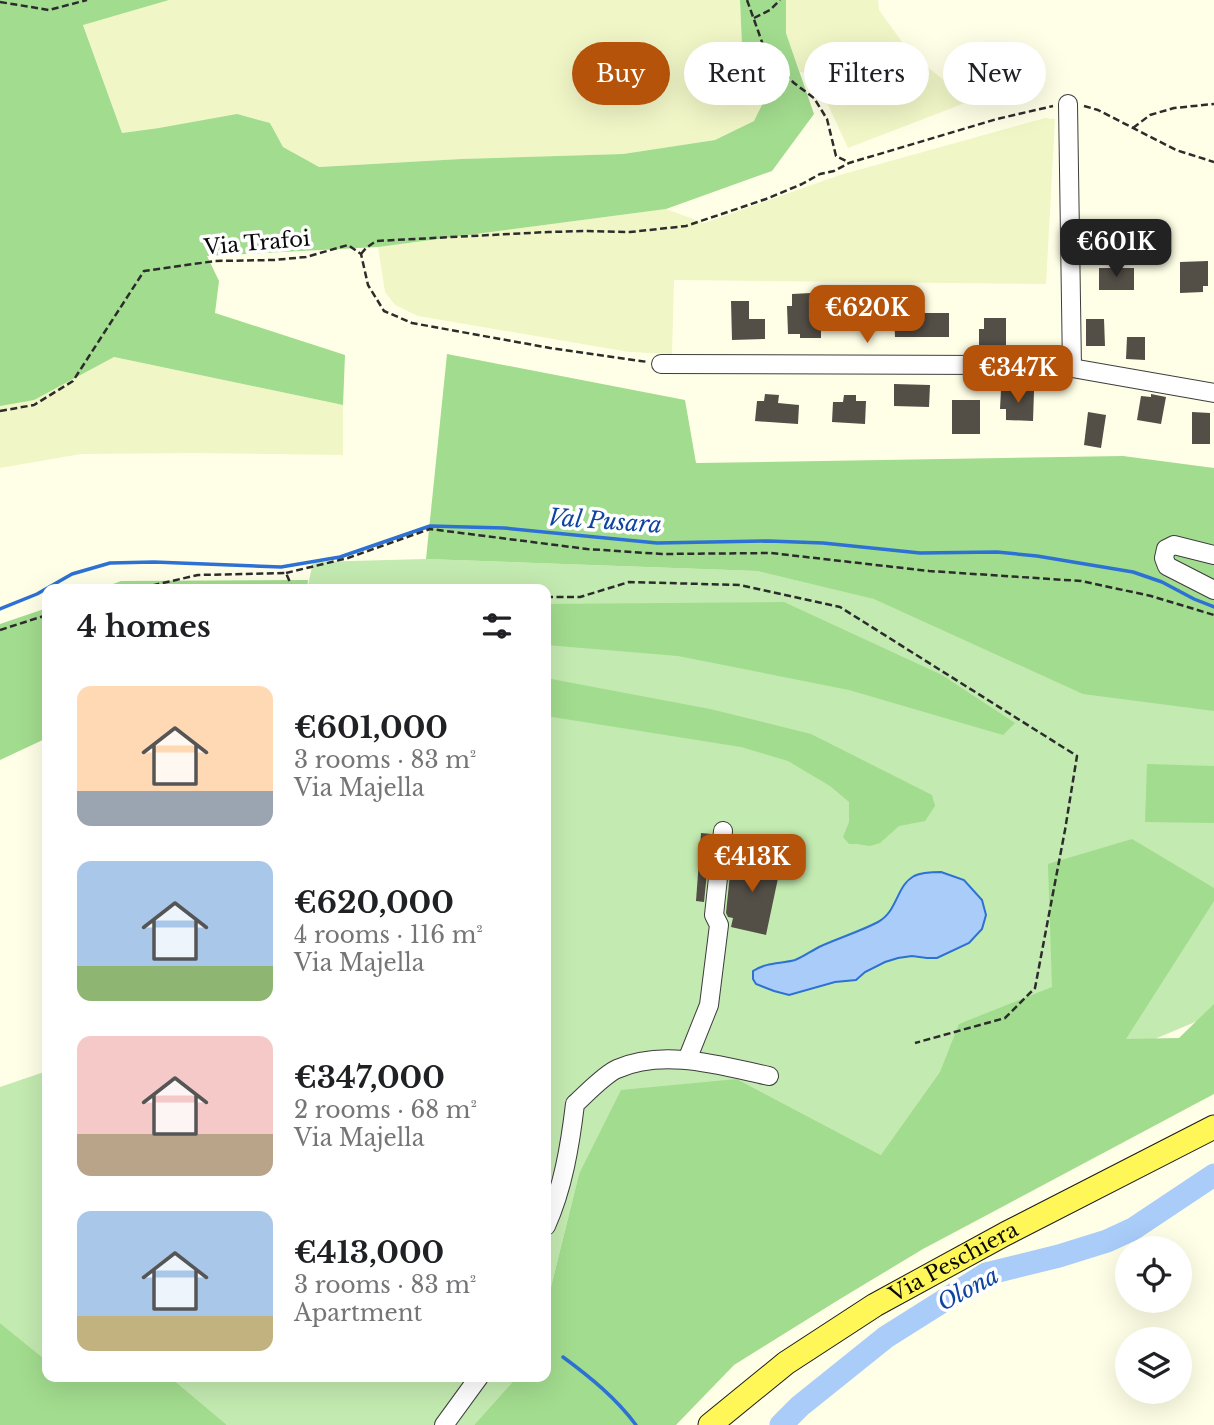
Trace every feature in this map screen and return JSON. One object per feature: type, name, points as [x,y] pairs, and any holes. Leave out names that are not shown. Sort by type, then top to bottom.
[{"type":"main road","name":"Via Peschiera","points":[[710,1425],[786,1363],[875,1305],[1005,1234],[1214,1127]]},
{"type":"street","points":[[1068,104],[1072,368]]},
{"type":"street","points":[[661,364],[995,365],[1072,368],[1214,393]]},
{"type":"street","points":[[1214,555],[1174,545],[1166,549],[1164,558],[1167,566],[1214,590]]},
{"type":"street","points":[[687,1060],[709,1005],[719,925],[714,915],[723,831]]},
{"type":"street","points":[[551,1215],[570,1143],[575,1104],[615,1069],[640,1062],[682,1059],[769,1076]]},
{"type":"street","points":[[444,1425],[475,1382]]},
{"type":"path","points":[[0,2],[49,10],[87,0]]},
{"type":"path","points":[[747,0],[767,56],[793,83],[814,98],[827,120],[836,156],[849,163]]},
{"type":"path","points":[[754,18],[770,10],[780,0]]},
{"type":"path","points":[[661,364],[550,348],[412,323],[384,311],[368,285],[361,254],[376,241],[579,231],[630,232],[686,226],[766,199],[849,163],[997,118],[1068,104],[1097,110],[1176,150],[1214,162]]},
{"type":"path","points":[[1133,128],[1150,116],[1174,108],[1214,104]]},
{"type":"path","name":"Via Trafoi","points":[[0,411],[34,405],[74,381],[144,271],[215,261],[306,257],[348,245],[361,254]]},
{"type":"path","points":[[158,584],[198,575],[286,573],[348,558],[430,529],[587,549],[662,554],[771,553],[929,571],[1081,581],[1151,596],[1214,615]]},
{"type":"path","points":[[286,573],[291,584]]},
{"type":"path","points":[[551,597],[580,597],[629,582],[740,585],[840,607],[1077,756],[1035,988],[1005,1018],[915,1043]]},
{"type":"path","points":[[0,630],[42,617]]},
{"type":"green space","points":[[0,0],[169,0],[83,25],[122,133],[237,114],[270,123],[283,147],[319,167],[623,154],[715,140],[754,121],[762,105],[790,105],[790,45],[804,85],[804,105],[811,105],[814,114],[772,171],[666,209],[378,247],[207,256],[219,281],[215,313],[345,355],[343,405],[114,357],[34,400],[0,406]]},
{"type":"green space","points":[[169,0],[740,0],[742,42],[684,42],[684,105],[763,105],[754,121],[715,140],[623,154],[318,167],[283,147],[270,123],[159,128],[122,133],[83,24]]},
{"type":"green space","points":[[740,0],[786,0],[786,33],[789,42],[742,42]]},
{"type":"green space","points":[[786,0],[878,0],[879,10],[902,42],[804,42],[804,73],[800,72],[786,33]]},
{"type":"green space","points":[[929,68],[943,79],[943,105],[960,105],[848,148],[828,105],[929,105]]},
{"type":"green space","points":[[1045,118],[1055,119],[1046,284],[674,280],[672,354],[629,352],[418,316],[395,305],[385,292],[378,247],[666,209],[704,223],[840,175]]},
{"type":"green space","points":[[447,354],[685,400],[696,463],[1123,456],[1214,468],[1214,711],[1083,694],[874,599],[757,571],[426,559]]},
{"type":"green space","points":[[114,357],[343,405],[343,455],[81,454],[0,468],[0,398]]},
{"type":"green space","points":[[426,559],[757,571],[1214,678],[1214,1014],[881,1155],[737,1079],[579,1174],[551,1287],[551,584],[308,584],[313,562]]},
{"type":"green space","points":[[308,580],[308,584],[113,584],[121,581]]},
{"type":"green space","points":[[784,602],[942,675],[1015,723],[1003,735],[849,690],[678,656],[551,645],[551,604]]},
{"type":"green space","points":[[42,610],[42,740],[0,760],[0,624]]},
{"type":"green space","points":[[551,679],[710,709],[811,734],[932,795],[935,806],[925,821],[899,826],[880,843],[870,846],[849,844],[843,837],[849,822],[849,802],[830,786],[788,761],[741,747],[551,717]]},
{"type":"green space","points":[[1147,764],[1214,766],[1214,823],[1145,822]]},
{"type":"green space","points":[[1132,839],[1214,888],[1214,901],[1126,1039],[1179,1038],[1214,1004],[1214,1094],[923,1249],[840,1299],[734,1365],[676,1425],[474,1425],[513,1382],[551,1382],[551,1287],[579,1174],[621,1090],[737,1079],[881,1155],[940,1072],[959,1024],[1052,987],[1048,864]]},
{"type":"green space","points":[[42,1073],[42,1357],[0,1323],[0,1087]]},
{"type":"green space","points":[[0,1323],[42,1357],[42,1382],[176,1382],[227,1425],[0,1425]]},
{"type":"green space","points":[[176,1382],[513,1382],[474,1425],[227,1425]]},
{"type":"water","points":[[941,872],[964,880],[982,900],[986,915],[982,929],[969,943],[937,958],[898,958],[865,972],[856,980],[835,982],[789,995],[756,984],[753,979],[753,971],[758,968],[795,960],[878,922],[890,912],[908,880],[920,874]]},
{"type":"building","points":[[1208,261],[1208,286],[1203,286],[1203,292],[1180,293],[1180,262]]},
{"type":"building","points":[[1099,268],[1134,268],[1134,290],[1099,290]]},
{"type":"building","points":[[811,293],[811,310],[821,310],[821,338],[800,338],[800,334],[788,334],[787,306],[792,306],[792,294]]},
{"type":"building","points":[[731,301],[749,301],[749,319],[765,319],[765,339],[732,340]]},
{"type":"building","points":[[894,313],[949,313],[949,337],[895,337]]},
{"type":"building","points":[[984,318],[1006,318],[1006,346],[979,346],[979,329],[984,329]]},
{"type":"building","points":[[1086,319],[1104,319],[1105,346],[1086,346]]},
{"type":"building","points":[[1127,337],[1145,337],[1145,360],[1126,359]]},
{"type":"building","points":[[894,384],[930,385],[929,407],[894,406]]},
{"type":"building","points":[[1001,389],[1034,391],[1033,421],[1006,420],[1006,409],[1000,409]]},
{"type":"building","points":[[765,394],[779,395],[778,403],[799,405],[798,424],[755,421],[757,401],[764,401]]},
{"type":"building","points":[[1151,394],[1166,397],[1161,424],[1137,420],[1141,396],[1151,397]]},
{"type":"building","points":[[844,395],[856,395],[856,401],[866,401],[865,424],[832,422],[833,402],[843,402]]},
{"type":"building","points":[[952,400],[980,400],[980,434],[952,434]]},
{"type":"building","points":[[1088,412],[1106,415],[1101,448],[1084,445]]},
{"type":"building","points":[[1192,412],[1210,413],[1210,444],[1192,444]]},
{"type":"building","points":[[701,833],[711,834],[704,902],[696,901]]},
{"type":"building","points":[[745,856],[781,864],[766,935],[731,927],[733,918],[726,913],[731,864],[743,866]]},
{"type":"waterway","name":"Val Pusara","points":[[54,584],[72,574],[110,563],[281,567],[340,557],[430,526],[504,528],[657,543],[769,541],[823,543],[920,553],[997,552],[1037,556],[1133,572],[1162,582],[1214,607]]},
{"type":"waterway","name":"Val Pusara","points":[[0,609],[42,591]]},
{"type":"waterway","name":"Olona","points":[[781,1425],[800,1406],[886,1337],[986,1274],[1107,1241],[1133,1229],[1214,1175]]},
{"type":"waterway","points":[[563,1357],[602,1388],[636,1425]]}]
